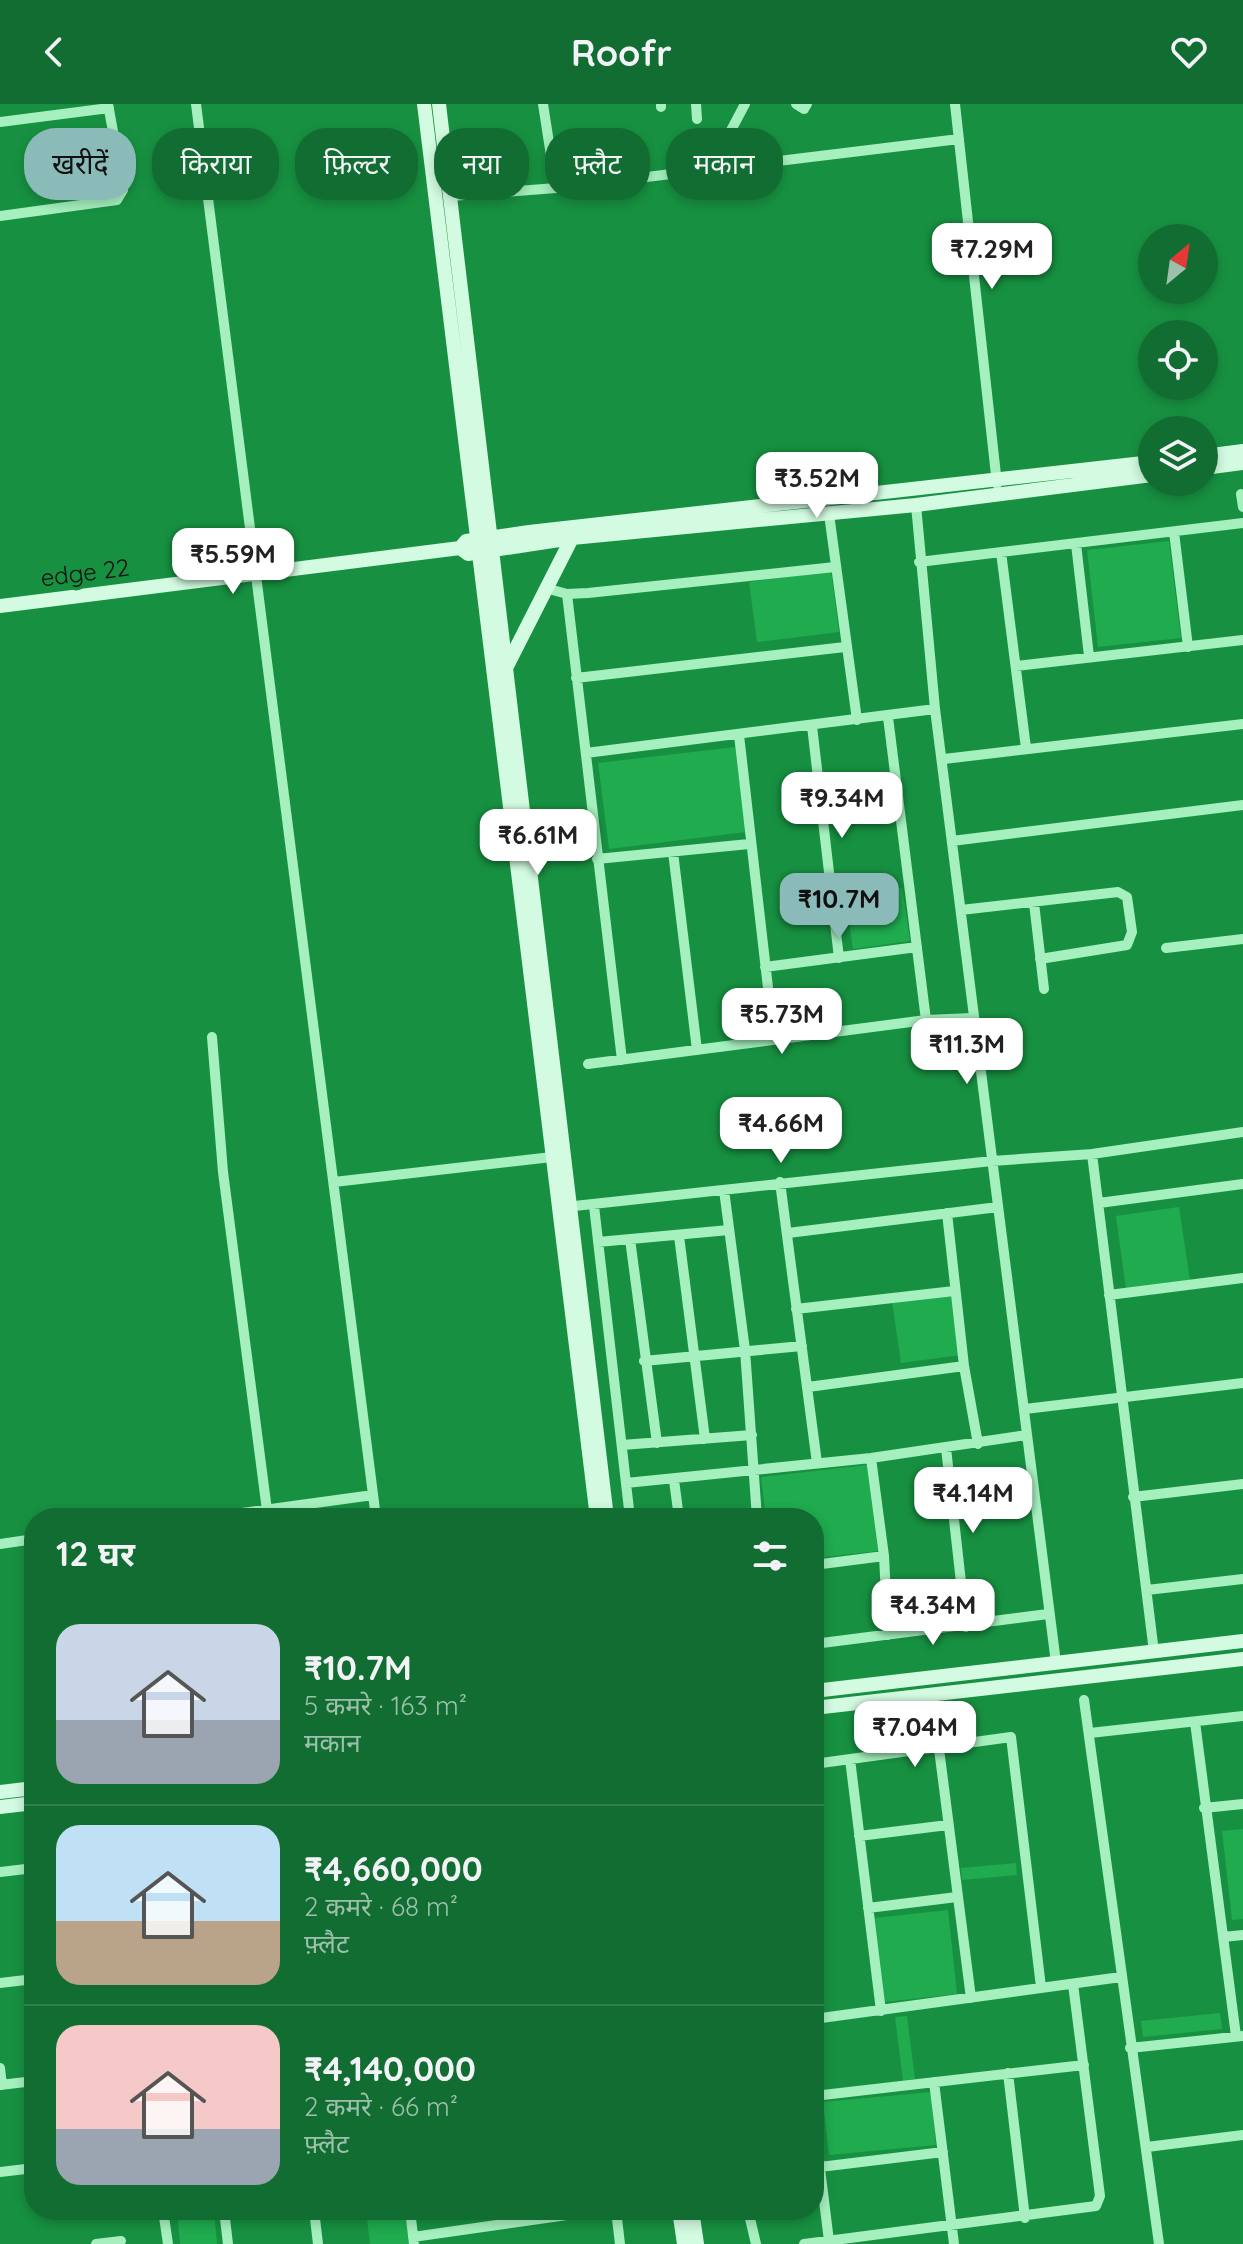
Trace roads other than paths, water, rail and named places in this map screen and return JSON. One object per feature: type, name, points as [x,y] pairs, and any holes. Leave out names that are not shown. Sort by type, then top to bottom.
[{"type":"main road","points":[[424,104],[486,544],[507,666],[596,1508]]},
{"type":"main road","points":[[439,104],[442,128]]},
{"type":"main road","points":[[451,200],[552,1157],[565,1206],[606,1508]]},
{"type":"main road","points":[[1218,454],[1243,451]]},
{"type":"main road","points":[[1218,466],[1243,463]]},
{"type":"main road","points":[[486,544],[916,505],[1138,464]]},
{"type":"main road","points":[[486,544],[1138,476]]},
{"type":"main road","points":[[507,666],[549,589],[572,538]]},
{"type":"main road","name":"edge 22","points":[[0,606],[460,548],[466,541],[486,544]]},
{"type":"main road","points":[[824,1690],[1243,1641]]},
{"type":"main road","points":[[824,1707],[1243,1659]]},
{"type":"main road","points":[[0,1792],[24,1789]]},
{"type":"main road","points":[[0,1807],[24,1804]]},
{"type":"main road","points":[[680,2220],[684,2244]]},
{"type":"main road","points":[[693,2220],[697,2244]]},
{"type":"street","points":[[196,104],[375,1508]]},
{"type":"street","points":[[543,104],[547,128]]},
{"type":"street","points":[[696,104],[697,119]]},
{"type":"street","points":[[732,128],[745,104]]},
{"type":"street","points":[[796,104],[804,109],[807,104]]},
{"type":"street","points":[[955,104],[998,489]]},
{"type":"street","points":[[0,122],[108,106],[123,190],[117,200],[0,216]]},
{"type":"street","points":[[783,160],[959,139]]},
{"type":"street","points":[[1241,494],[1243,507]]},
{"type":"street","points":[[916,505],[935,709],[944,759],[973,1018],[1056,1663]]},
{"type":"street","points":[[829,514],[857,720]]},
{"type":"street","points":[[919,562],[1243,523]]},
{"type":"street","points":[[1174,532],[1188,647]]},
{"type":"street","points":[[1076,544],[1089,656]]},
{"type":"street","points":[[1001,552],[1026,748]]},
{"type":"street","points":[[549,589],[567,594],[835,567]]},
{"type":"street","points":[[567,594],[622,1060]]},
{"type":"street","points":[[1016,666],[1243,640]]},
{"type":"street","points":[[576,678],[845,647]]},
{"type":"street","points":[[586,753],[935,709]]},
{"type":"street","points":[[888,717],[926,1020]]},
{"type":"street","points":[[944,759],[1243,724]]},
{"type":"street","points":[[812,726],[839,958]]},
{"type":"street","points":[[739,735],[749,844],[774,1040]]},
{"type":"street","points":[[952,841],[1243,805]]},
{"type":"street","points":[[597,859],[749,844]]},
{"type":"street","points":[[673,852],[697,1050]]},
{"type":"street","points":[[961,910],[1118,892],[1128,902],[1131,940],[1121,947],[1040,959]]},
{"type":"street","points":[[1034,903],[1044,989]]},
{"type":"street","points":[[1166,948],[1243,939]]},
{"type":"street","points":[[765,967],[917,947]]},
{"type":"street","points":[[588,1064],[926,1020],[973,1018]]},
{"type":"street","points":[[212,1037],[223,1172],[267,1508]]},
{"type":"street","points":[[565,1206],[594,1206],[780,1182],[992,1161],[1092,1154],[1243,1132]]},
{"type":"street","points":[[1092,1154],[1154,1652]]},
{"type":"street","points":[[334,1182],[552,1157]]},
{"type":"street","points":[[780,1182],[817,1463]]},
{"type":"street","points":[[1099,1203],[1243,1184]]},
{"type":"street","points":[[724,1190],[745,1350],[756,1508]]},
{"type":"street","points":[[594,1206],[629,1508]]},
{"type":"street","points":[[788,1233],[998,1207]]},
{"type":"street","points":[[947,1213],[964,1366],[978,1444]]},
{"type":"street","points":[[598,1242],[729,1230]]},
{"type":"street","points":[[679,1236],[705,1439]]},
{"type":"street","points":[[630,1239],[657,1443]]},
{"type":"street","points":[[1109,1295],[1243,1278]]},
{"type":"street","points":[[796,1309],[954,1291]]},
{"type":"street","points":[[644,1361],[802,1346]]},
{"type":"street","points":[[808,1387],[964,1366]]},
{"type":"street","points":[[1025,1409],[1243,1383]]},
{"type":"street","points":[[622,1445],[752,1435]]},
{"type":"street","points":[[626,1483],[871,1458],[1026,1435]]},
{"type":"street","points":[[946,1448],[966,1627]]},
{"type":"street","points":[[871,1458],[884,1556],[888,1635]]},
{"type":"street","points":[[674,1480],[678,1508]]},
{"type":"street","points":[[1133,1497],[1243,1484]]},
{"type":"street","points":[[301,1508],[373,1495]]},
{"type":"street","points":[[0,1544],[24,1540]]},
{"type":"street","points":[[824,1564],[884,1556]]},
{"type":"street","points":[[1147,1590],[1243,1579]]},
{"type":"street","points":[[824,1643],[966,1627],[1048,1614]]},
{"type":"street","points":[[1084,1700],[1159,2244]]},
{"type":"street","points":[[1090,1733],[1243,1716]]},
{"type":"street","points":[[1130,2048],[1239,2036],[1204,1808],[1195,1722]]},
{"type":"street","points":[[824,1763],[1011,1737],[1041,1987]]},
{"type":"street","points":[[939,1749],[971,1998]]},
{"type":"street","points":[[850,1759],[881,2011]]},
{"type":"street","points":[[1204,1808],[1243,1804]]},
{"type":"street","points":[[859,1836],[948,1825]]},
{"type":"street","points":[[0,1872],[24,1870]]},
{"type":"street","points":[[868,1908],[957,1897]]},
{"type":"street","points":[[1223,1937],[1243,1935]]},
{"type":"street","points":[[824,2018],[1121,1977]]},
{"type":"street","points":[[0,1983],[24,1980]]},
{"type":"street","points":[[804,2244],[1025,2218],[1091,2208],[1099,2203],[1073,1984]]},
{"type":"street","points":[[824,2095],[1084,2065]]},
{"type":"street","points":[[0,2068],[1,2085],[24,2082]]},
{"type":"street","points":[[1008,2073],[1025,2218]]},
{"type":"street","points":[[934,2082],[954,2244]]},
{"type":"street","points":[[1147,2147],[1243,2135]]},
{"type":"street","points":[[824,2167],[943,2152]]},
{"type":"street","points":[[0,2172],[24,2169]]},
{"type":"street","points":[[824,2200],[829,2241]]},
{"type":"street","points":[[164,2220],[168,2244]]},
{"type":"street","points":[[225,2220],[228,2244]]},
{"type":"street","points":[[315,2220],[318,2244]]},
{"type":"street","points":[[411,2220],[414,2240],[536,2220]]},
{"type":"street","points":[[509,2220],[510,2224]]},
{"type":"street","points":[[617,2220],[620,2244]]},
{"type":"street","points":[[750,2220],[756,2244]]},
{"type":"street","points":[[96,2244],[121,2241]]}]
